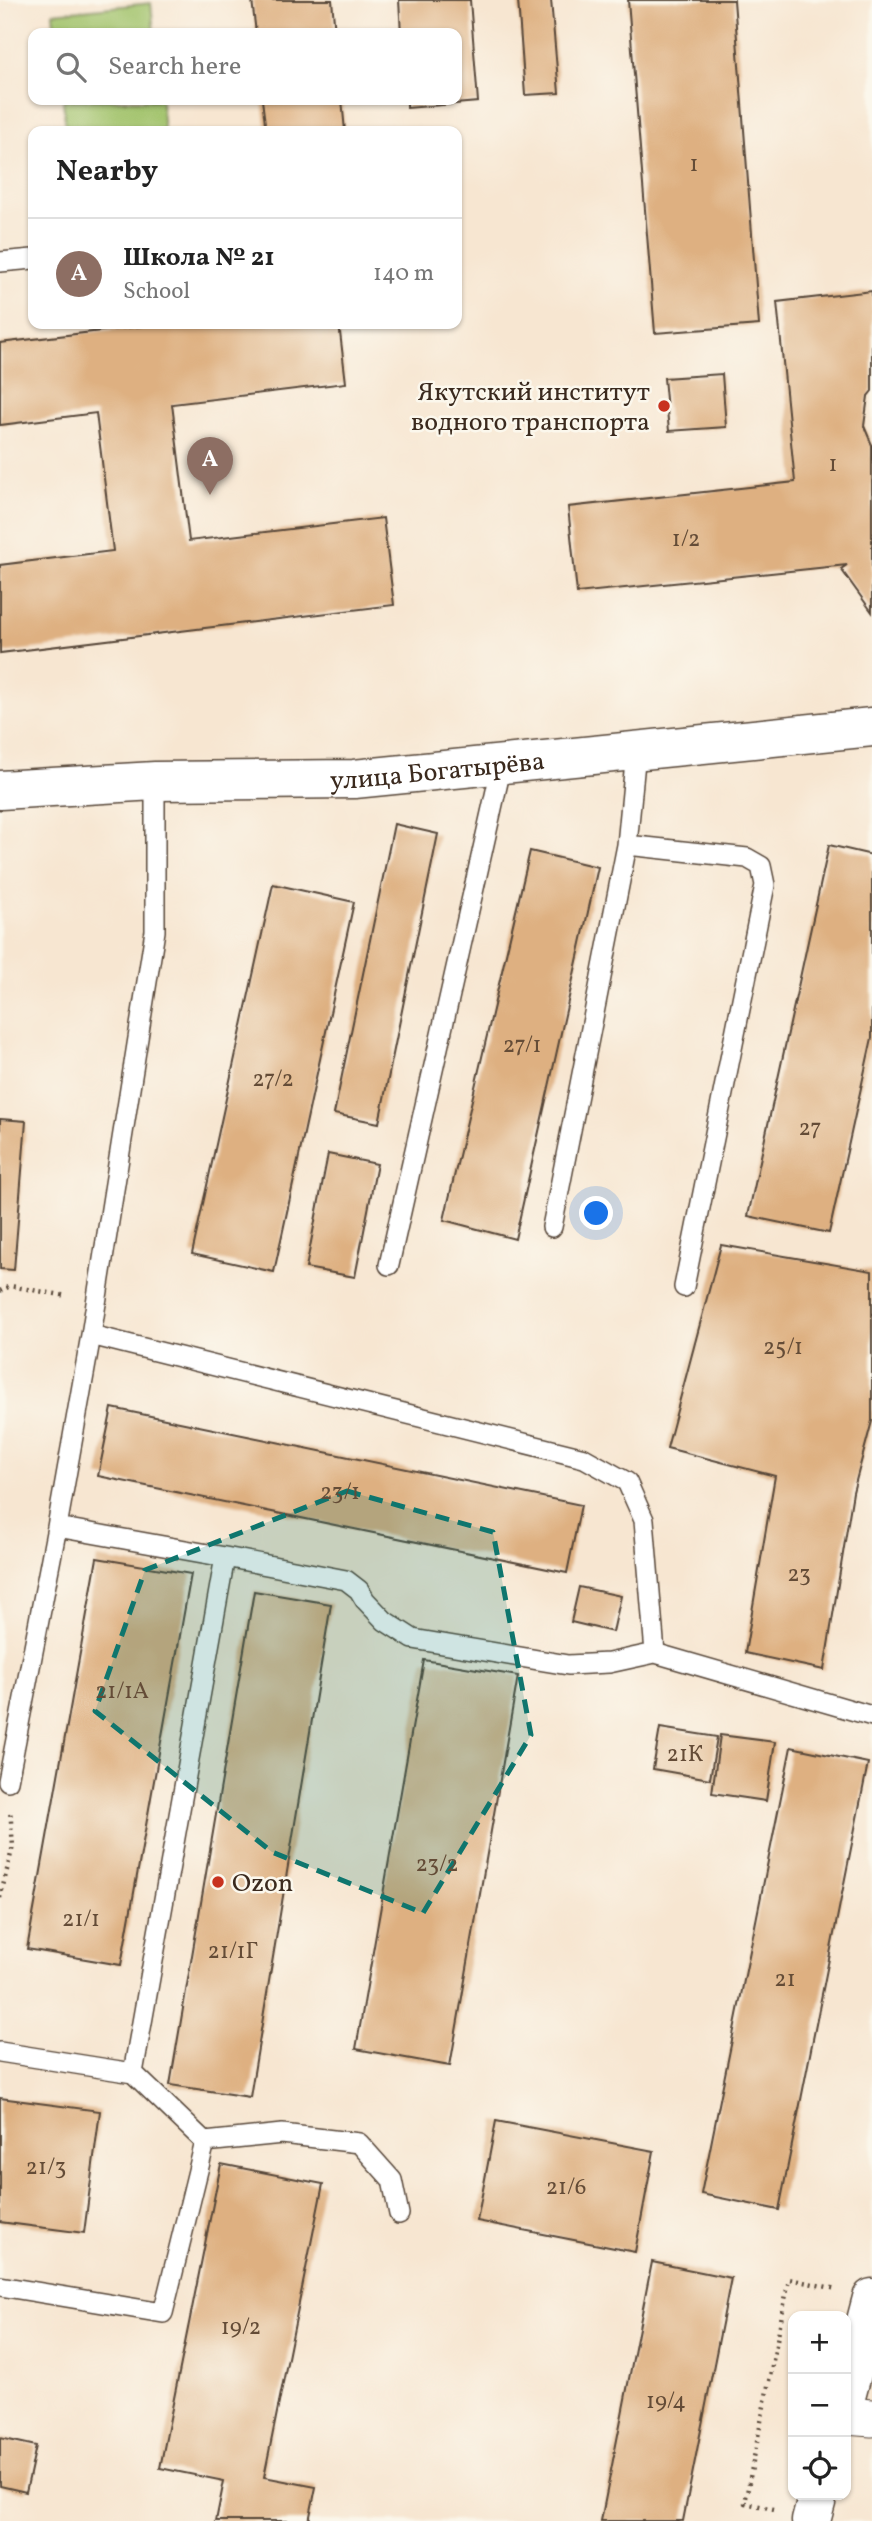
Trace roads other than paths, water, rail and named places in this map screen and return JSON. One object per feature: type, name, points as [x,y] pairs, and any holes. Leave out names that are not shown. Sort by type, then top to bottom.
[{"type":"main road","name":"улица Богатырёва","points":[[0,790],[155,781],[354,779],[872,727]]},
{"type":"main road","points":[[849,2374],[860,2295]]},
{"type":"street","points":[[851,2416],[872,2418]]},
{"type":"lane","points":[[0,262],[28,259]]},
{"type":"lane","points":[[552,1227],[627,845],[636,751]]},
{"type":"lane","points":[[389,1265],[502,764]]},
{"type":"lane","points":[[8,1781],[91,1335],[155,931],[155,781]]},
{"type":"lane","points":[[627,845],[747,858],[761,866],[765,885],[684,1287]]},
{"type":"lane","points":[[91,1335],[584,1458],[606,1470],[627,1482],[644,1520],[655,1653]]},
{"type":"lane","points":[[57,1527],[346,1580],[359,1590],[385,1621],[413,1639],[568,1665],[602,1664],[655,1653],[872,1716]]},
{"type":"lane","points":[[133,2073],[225,1557]]},
{"type":"lane","points":[[0,2052],[133,2073],[205,2142],[282,2134],[359,2143],[392,2180],[399,2214]]},
{"type":"lane","points":[[0,2286],[163,2313],[205,2142]]},
{"type":"place","name":"Якутский институт водного транспорта","points":[[664,406]]},
{"type":"place","name":"Школа № 21","points":[[210,495]]},
{"type":"place","name":"Ozon","points":[[218,1882]]}]
